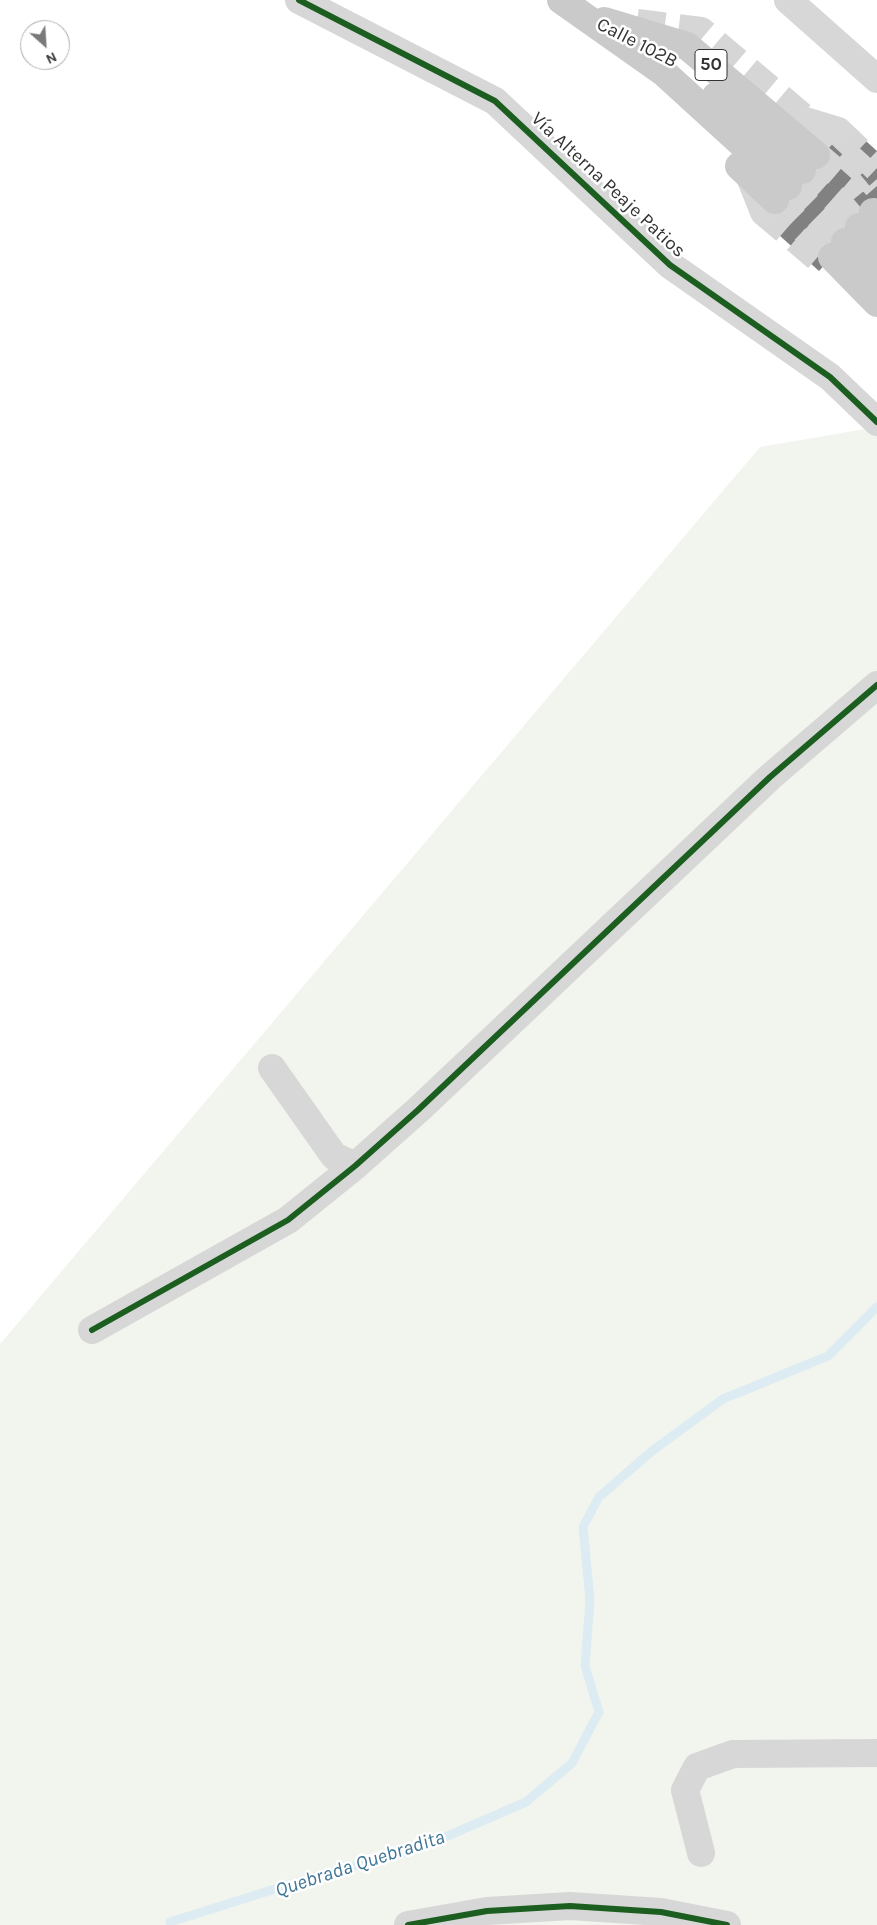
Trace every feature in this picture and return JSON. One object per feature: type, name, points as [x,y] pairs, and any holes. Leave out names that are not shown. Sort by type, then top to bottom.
[{"type":"main road","name":"Calle 102B","points":[[570,5],[750,177],[789,185]]},
{"type":"main road","name":"Calle 102B","points":[[570,5],[688,46],[789,185]]},
{"type":"main road","name":"Calle 102B","points":[[570,5],[663,72],[789,185]]},
{"type":"main road","points":[[851,242],[877,247]]},
{"type":"main road","points":[[851,242],[877,276]]},
{"type":"main road","points":[[851,242],[877,303]]},
{"type":"street","name":"Vía Alterna Peaje Patios","points":[[299,0],[495,101],[670,265],[830,377],[877,422]]},
{"type":"street","points":[[788,0],[877,79]]},
{"type":"street","points":[[805,121],[838,131]]},
{"type":"street","points":[[92,1330],[288,1220],[355,1166],[418,1110],[770,777],[877,685]]},
{"type":"street","points":[[272,1068],[334,1156],[355,1166]]},
{"type":"street","points":[[701,1853],[685,1790],[697,1767],[732,1754],[877,1753]]},
{"type":"street","points":[[422,1924],[487,1911],[570,1906],[661,1912],[727,1925]]},
{"type":"shaded area","points":[[877,427],[877,1925],[0,1925],[0,1344],[760,447]]},
{"type":"building","points":[[846,123],[877,151],[877,207],[819,271],[759,217]]},
{"type":"waterway","name":"Quebrada Quebradita","points":[[170,1922],[313,1877],[420,1848],[526,1802],[572,1763],[599,1712],[585,1666],[590,1600],[583,1527],[599,1497],[652,1451],[723,1399],[828,1356],[877,1307]]},
{"type":"tunnel","points":[[637,23],[701,31],[830,140],[863,170],[877,186]]},
{"type":"tunnel","points":[[838,131],[877,168]]},
{"type":"tunnel","points":[[816,155],[850,184],[859,195]]},
{"type":"tunnel","points":[[802,170],[836,200],[859,227]]},
{"type":"tunnel","points":[[788,186],[845,242]]},
{"type":"tunnel","points":[[775,200],[832,257]]},
{"type":"tunnel","points":[[764,212],[825,264]]},
{"type":"cycle path","points":[[299,0],[495,101],[670,265],[830,377],[877,422]]},
{"type":"cycle path","points":[[92,1330],[288,1220],[355,1166],[418,1110],[770,777],[877,685]]},
{"type":"cycle path","points":[[408,1925],[487,1911],[570,1906],[661,1912],[727,1925]]}]
